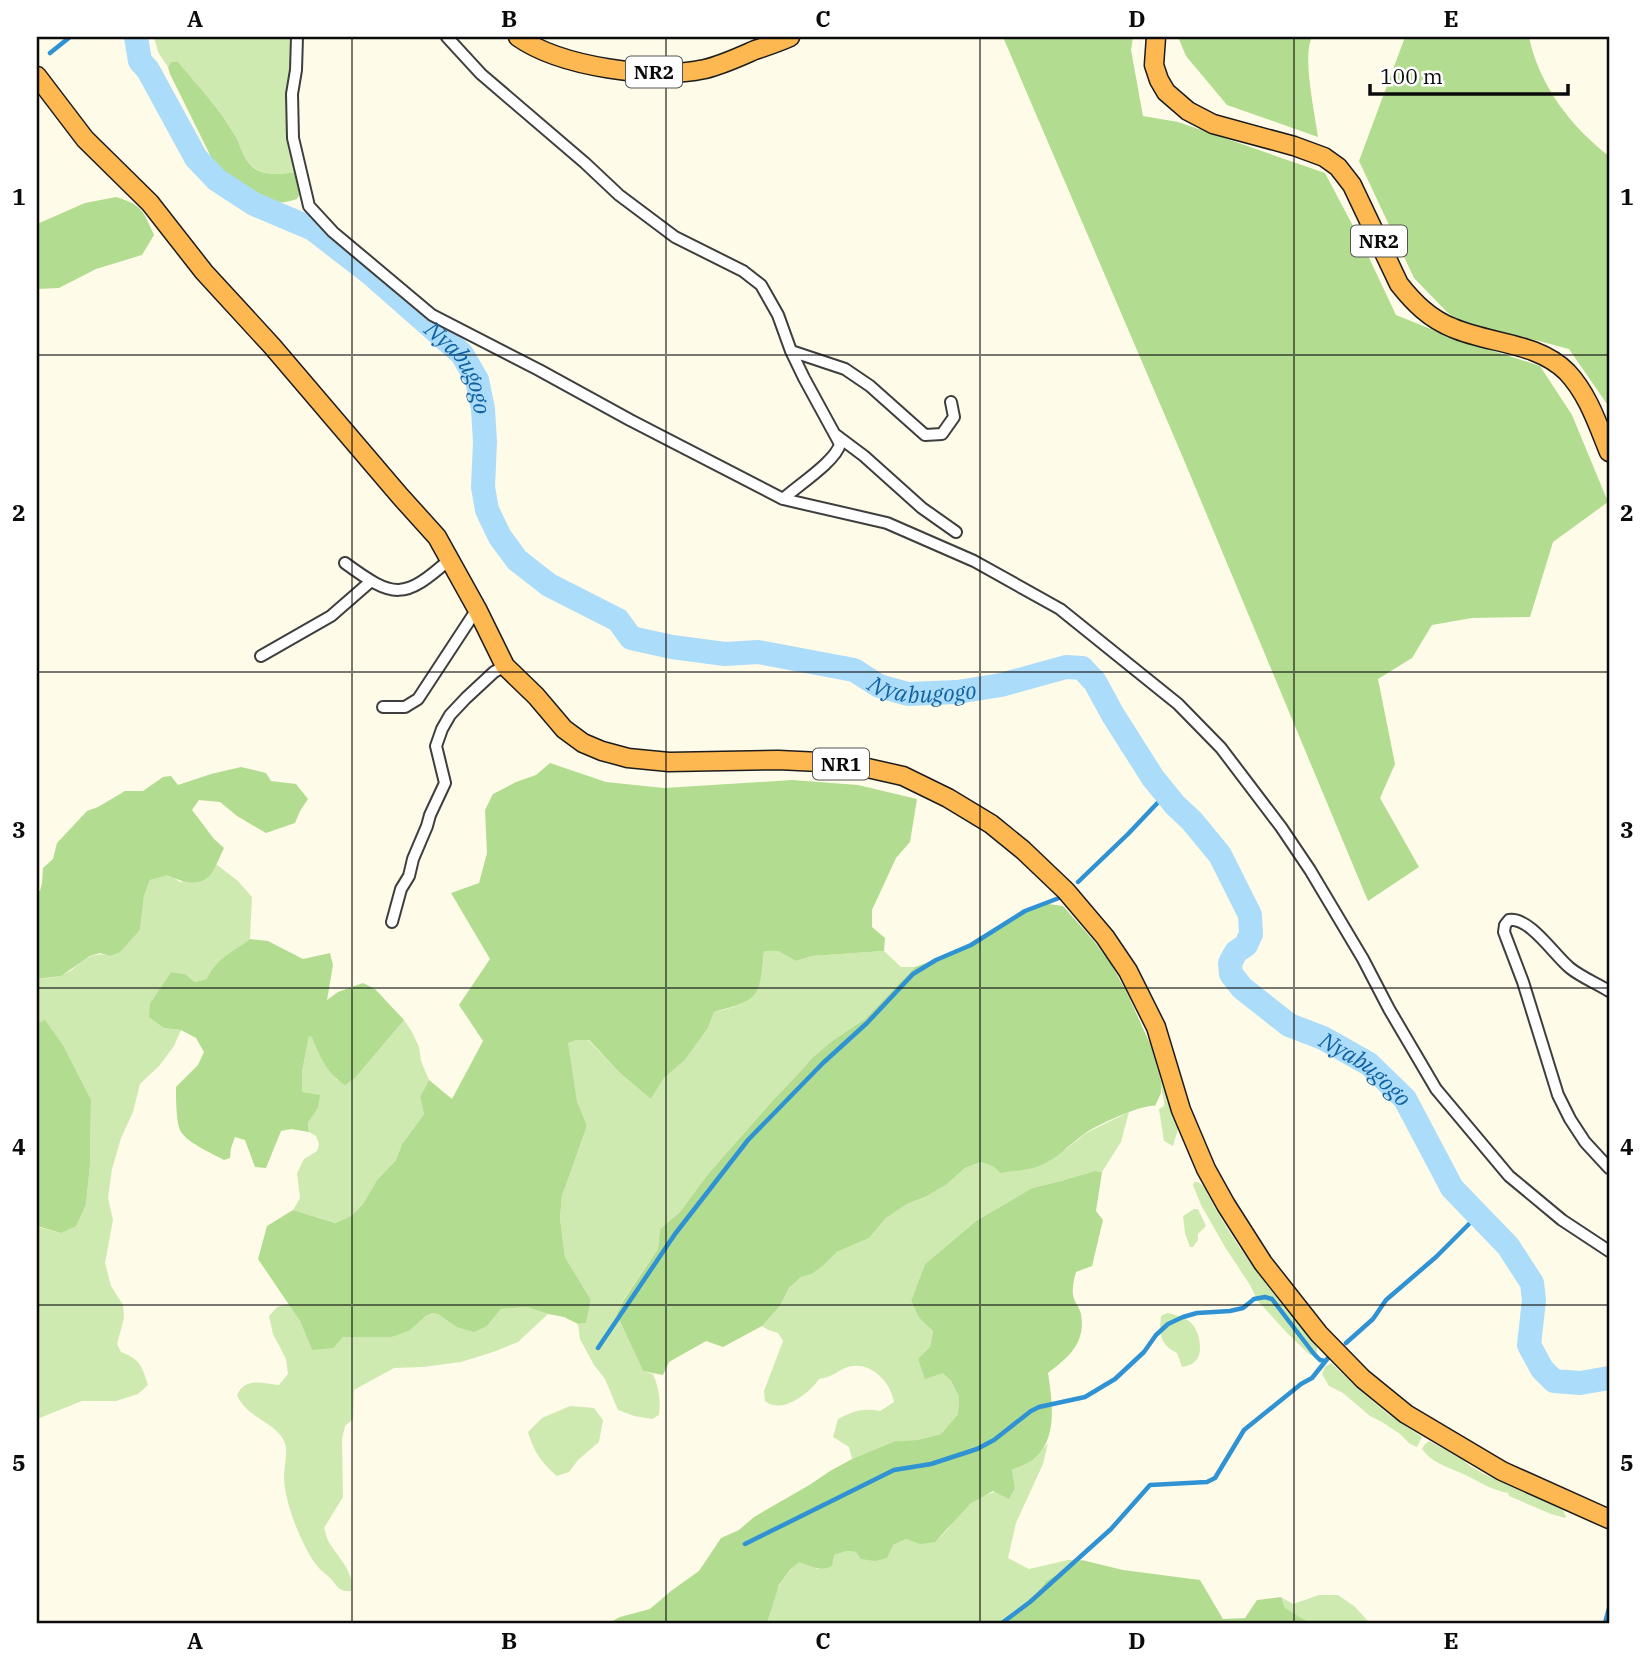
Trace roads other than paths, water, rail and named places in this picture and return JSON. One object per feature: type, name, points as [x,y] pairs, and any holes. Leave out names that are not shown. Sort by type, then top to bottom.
[{"type":"highway","name":"NR2","points":[[518,37],[555,55],[584,63],[619,70],[670,73],[705,69],[790,37]]},
{"type":"highway","name":"NR2","points":[[1156,37],[1154,65],[1166,92],[1177,103],[1206,121],[1294,146],[1338,167],[1352,185],[1399,284],[1410,298],[1420,308],[1451,328],[1526,348],[1564,369],[1584,394],[1609,452]]},
{"type":"highway","name":"NR1","points":[[37,76],[85,139],[150,203],[204,272],[272,346],[437,537],[505,666],[536,696],[564,729],[583,743],[628,758],[669,762],[778,760],[863,767],[903,776],[948,798],[990,824],[1023,850],[1066,891],[1105,937],[1129,971],[1156,1027],[1181,1110],[1206,1169],[1263,1263],[1319,1334],[1363,1379],[1406,1414],[1502,1471],[1609,1519]]},
{"type":"street","points":[[297,37],[292,94],[293,138],[309,206],[333,232],[432,315],[783,499],[887,523],[974,561],[1060,609],[1178,705],[1221,748],[1310,870],[1436,1089],[1509,1176],[1562,1220],[1609,1251]]},
{"type":"street","points":[[447,37],[481,74],[619,195],[675,237],[743,271],[761,285],[778,316],[791,351],[823,416],[840,444],[838,452],[783,499]]},
{"type":"street","points":[[791,351],[845,369],[870,386],[925,435],[942,434],[954,417],[951,402]]},
{"type":"street","points":[[836,435],[864,456],[922,508],[956,532]]},
{"type":"street","points":[[345,563],[370,582],[385,589],[407,590],[426,580],[450,559]]},
{"type":"street","points":[[261,656],[331,616],[370,582]]},
{"type":"street","points":[[383,706],[405,707],[418,699],[477,609]]},
{"type":"street","points":[[392,922],[401,889],[409,876],[430,815],[445,783],[436,746],[442,729],[450,715],[466,698],[494,672],[505,666]]},
{"type":"street","points":[[1609,991],[1569,967],[1526,924],[1516,919],[1509,920],[1505,925],[1504,932],[1523,982],[1558,1095],[1585,1142],[1609,1168]]},
{"type":"waterway","points":[[50,53],[70,37]]},
{"type":"waterway","name":"Nyabugogo","points":[[136,37],[140,61],[148,70],[196,158],[217,180],[254,204],[313,229],[370,273],[462,354],[477,380],[483,409],[483,487],[487,510],[500,537],[517,560],[549,585],[618,620],[631,638],[725,654],[758,652],[854,670],[879,686],[908,694],[957,692],[1001,685],[1066,667],[1082,668],[1095,682],[1153,778],[1220,855],[1250,915],[1251,934],[1246,945],[1236,952],[1230,963],[1231,974],[1242,988],[1289,1025],[1323,1038],[1369,1064],[1405,1099],[1452,1188],[1508,1246],[1532,1283],[1534,1300],[1529,1345],[1542,1369],[1554,1381],[1580,1383],[1609,1378]]},
{"type":"waterway","points":[[1078,882],[1166,794]]},
{"type":"waterway","points":[[598,1348],[675,1234],[748,1140],[913,974],[936,960],[971,945],[1025,911],[1059,898]]},
{"type":"waterway","points":[[1346,1343],[1373,1319],[1386,1300],[1436,1257],[1477,1216]]},
{"type":"waterway","points":[[745,1544],[894,1470],[931,1464],[977,1449],[1039,1407],[1085,1397],[1115,1379],[1144,1352],[1168,1324],[1183,1317],[1243,1308],[1254,1299],[1272,1299],[1314,1354],[1325,1361]]},
{"type":"waterway","points":[[1002,1623],[1030,1602],[1111,1529],[1150,1485],[1207,1482],[1215,1478],[1244,1430],[1312,1378],[1328,1358]]},
{"type":"waterway","points":[[1605,1623],[1609,1608]]}]
